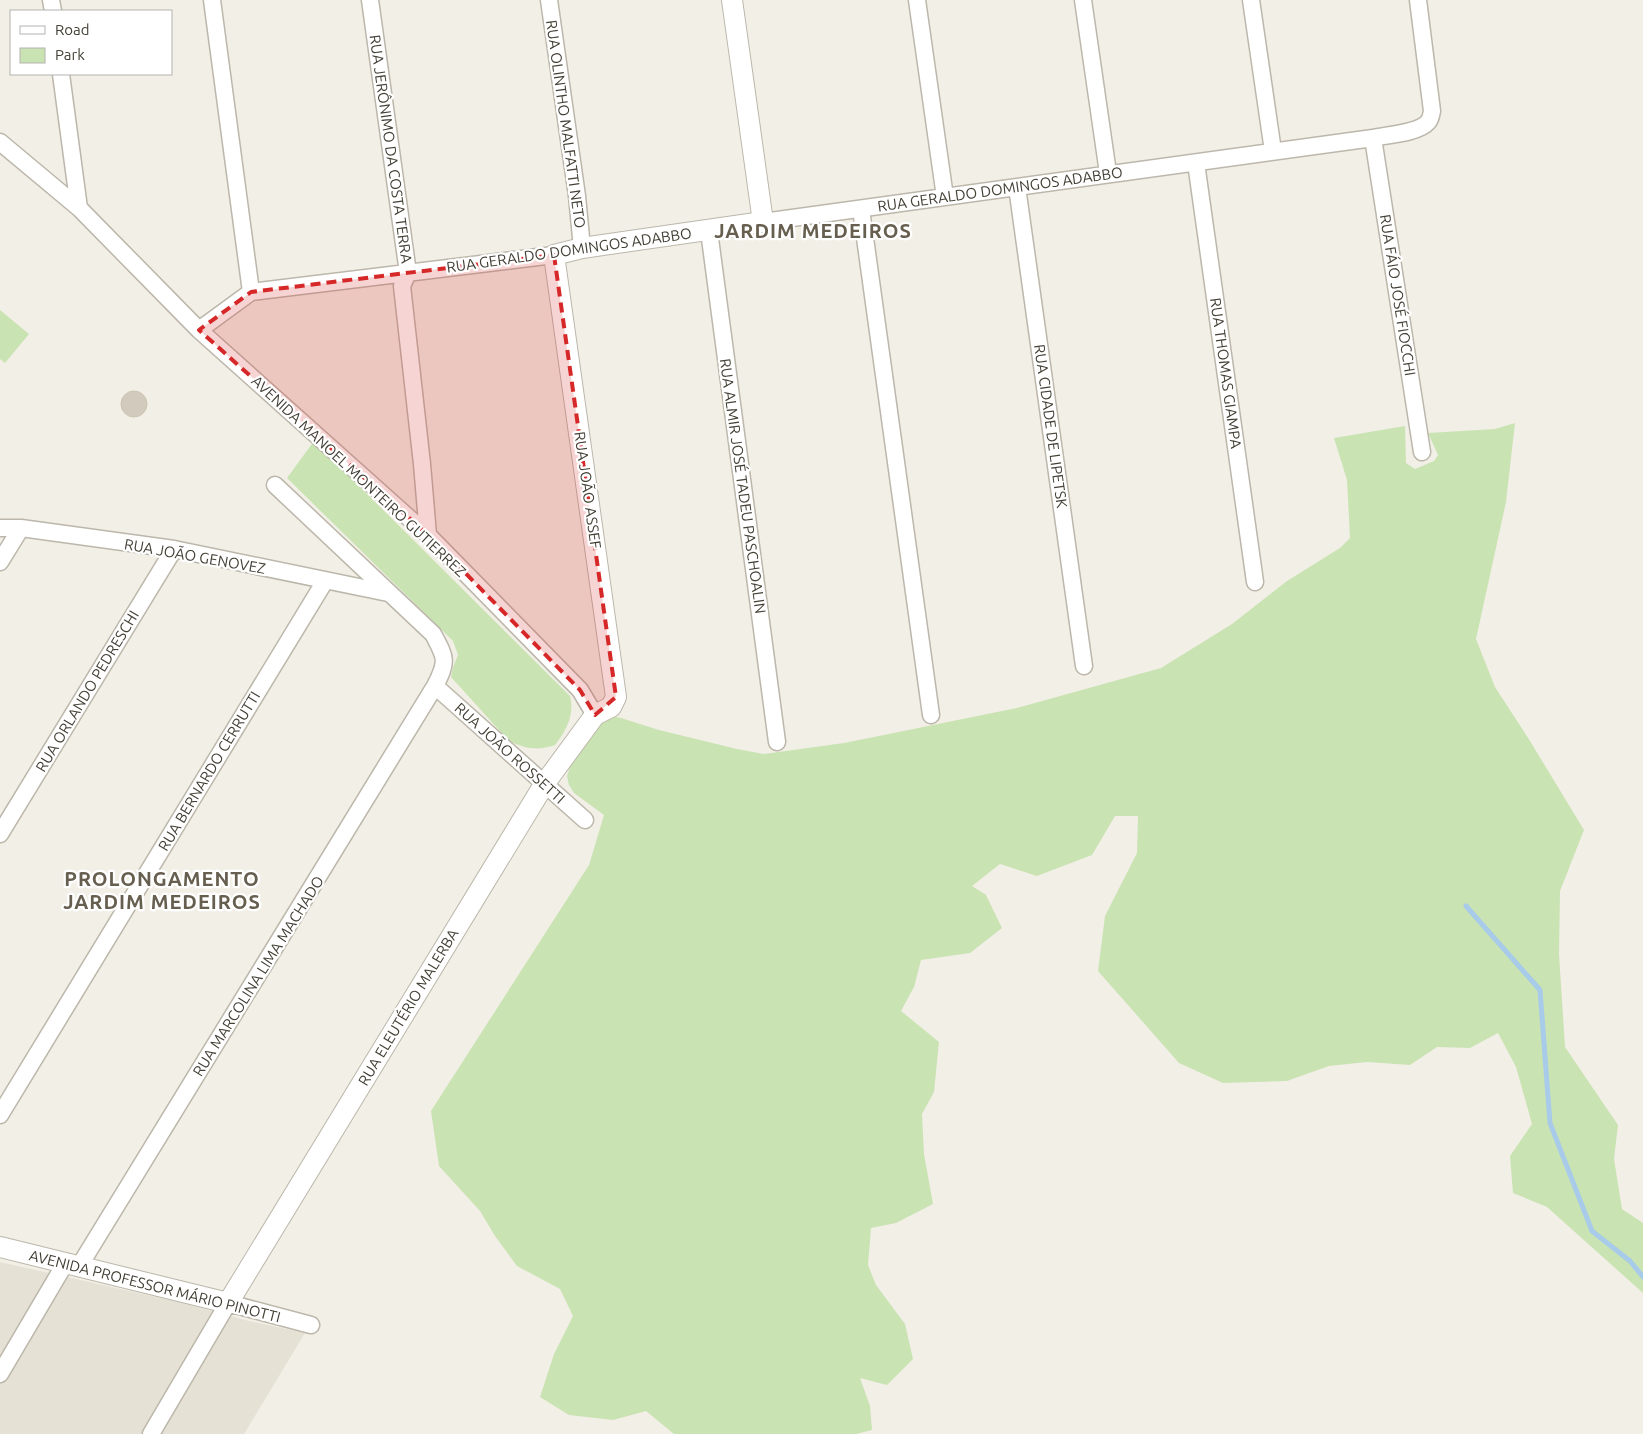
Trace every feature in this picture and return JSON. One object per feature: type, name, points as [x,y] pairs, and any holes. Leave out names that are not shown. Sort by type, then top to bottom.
[{"type":"street","points":[[200,330],[251,292],[212,0]]},
{"type":"street","name":"RUA JERÔNIMO DA COSTA TERRA","points":[[370,0],[408,273],[402,286],[428,535]]},
{"type":"street","name":"RUA OLINTHO MALFATTI NETO","points":[[549,0],[582,248]]},
{"type":"street","points":[[732,0],[763,222]]},
{"type":"street","points":[[917,0],[945,197]]},
{"type":"street","points":[[1083,0],[1108,174]]},
{"type":"street","points":[[1251,0],[1273,151]]},
{"type":"street","name":"RUA GERALDO DOMINGOS ADABBO","points":[[251,292],[554,255],[582,248],[763,222],[1373,138],[1421,127],[1427,124],[1432,111],[1418,0]]},
{"type":"street","points":[[61,75],[79,208]]},
{"type":"street","name":"RUA FÁIO JOSÉ FIOCCHI","points":[[1373,138],[1422,452]]},
{"type":"street","name":"AVENIDA MANOEL MONTEIRO GUTIERREZ","points":[[0,142],[79,208],[200,330],[428,535],[580,690],[595,715]]},
{"type":"street","name":"RUA THOMAS GIAMPA","points":[[1196,163],[1256,582]]},
{"type":"street","name":"RUA CIDADE DE LIPETSK","points":[[1017,187],[1084,666]]},
{"type":"street","points":[[861,209],[931,715]]},
{"type":"street","name":"RUA ALMIR JOSÉ TADEU PASCHOALIN","points":[[709,231],[778,742]]},
{"type":"street","name":"RUA JOÃO ASSEF","points":[[554,255],[616,697],[611,707],[595,715]]},
{"type":"street","name":"RUA MARCOLINA LIMA MACHADO","points":[[0,1374],[73,1264],[443,671],[445,659],[432,634],[275,485]]},
{"type":"street","name":"RUA JOÃO GENOVEZ","points":[[0,528],[20,528],[174,549],[388,593]]},
{"type":"street","points":[[0,562],[20,528]]},
{"type":"street","name":"RUA ORLANDO PEDRESCHI","points":[[0,834],[174,549]]},
{"type":"street","name":"RUA BERNARDO CERRUTTI","points":[[0,1115],[325,581]]},
{"type":"street","name":"RUA JOÃO ROSSETTI","points":[[435,686],[585,820]]},
{"type":"street","name":"RUA ELEUTÉRIO MALERBA","points":[[228,1303],[545,783],[595,715]]},
{"type":"street","name":"AVENIDA PROFESSOR MÁRIO PINOTTI","points":[[0,1247],[311,1325]]},
{"type":"street","points":[[151,1434],[228,1303]]},
{"type":"highlighted area","points":[[554,255],[616,697],[595,715],[580,690],[428,535],[199,330],[251,292]]},
{"type":"shaded area","points":[[0,1262],[305,1333],[244,1434],[0,1434]]},
{"type":"green space","points":[[0,310],[29,334],[5,363],[0,359]]},
{"type":"green space","points":[[1515,423],[1506,502],[1476,639],[1495,687],[1584,830],[1560,891],[1559,954],[1565,1047],[1618,1125],[1614,1159],[1622,1209],[1643,1223],[1643,1293],[1547,1207],[1513,1193],[1510,1156],[1532,1124],[1516,1067],[1498,1033],[1470,1048],[1437,1047],[1410,1065],[1367,1062],[1329,1066],[1287,1081],[1223,1083],[1179,1063],[1098,971],[1105,916],[1137,853],[1138,816],[1115,816],[1092,855],[1037,876],[1000,864],[972,886],[986,895],[1002,928],[970,953],[921,960],[914,987],[901,1011],[939,1042],[934,1092],[922,1114],[924,1154],[933,1204],[896,1223],[871,1228],[868,1265],[876,1285],[905,1324],[913,1359],[887,1385],[860,1378],[870,1406],[872,1430],[856,1434],[674,1434],[646,1411],[613,1420],[569,1415],[540,1397],[554,1354],[573,1316],[560,1289],[517,1266],[495,1236],[480,1211],[439,1166],[431,1111],[589,865],[604,815],[574,793],[569,785],[567,776],[572,761],[600,722],[612,716],[659,730],[764,754],[844,743],[1017,708],[1161,668],[1232,624],[1287,581],[1340,548],[1350,538],[1347,480],[1334,438],[1405,426],[1406,463],[1415,469],[1434,461],[1438,455],[1428,433],[1495,429]]},
{"type":"green space","points":[[314,441],[570,696],[570,716],[563,734],[555,745],[531,748],[508,740],[451,677],[458,655],[453,641],[287,478]]},
{"type":"building","points":[[134,391],[143,395],[147,404],[143,413],[134,417],[125,413],[121,404],[125,395]]},
{"type":"waterway","points":[[1466,906],[1540,990],[1550,1123],[1592,1231],[1630,1261],[1643,1277]]},
{"type":"district","name":"JARDIM MEDEIROS","points":[[813,230]]},
{"type":"district","name":"PROLONGAMENTO JARDIM MEDEIROS","points":[[162,890]]}]
